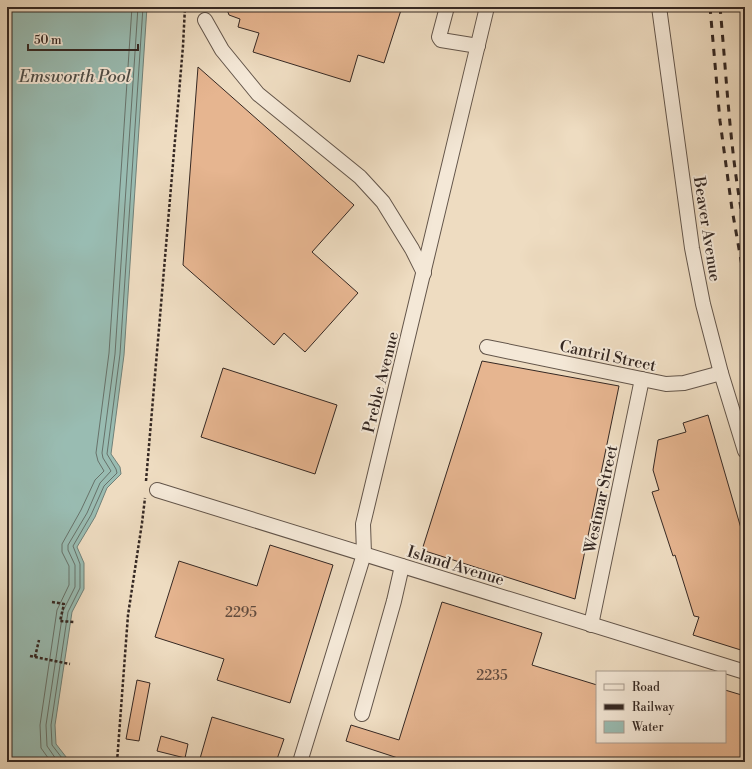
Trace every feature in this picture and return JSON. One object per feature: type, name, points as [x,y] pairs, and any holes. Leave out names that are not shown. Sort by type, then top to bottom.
[{"type":"street","points":[[447,7],[439,37],[441,40],[478,46]]},
{"type":"street","name":"Preble Avenue","points":[[300,762],[364,554],[363,524],[487,7]]},
{"type":"street","name":"Beaver Avenue","points":[[659,7],[692,248],[703,304],[721,373],[745,451]]},
{"type":"street","points":[[204,20],[222,50],[258,94],[360,177],[383,202],[412,249],[424,273]]},
{"type":"street","name":"Cantril Street","points":[[487,347],[666,384],[684,383],[721,373]]},
{"type":"street","name":"Westmar Street","points":[[591,625],[642,379]]},
{"type":"street","name":"Island Avenue","points":[[149,491],[364,554],[745,672]]},
{"type":"street","points":[[362,714],[394,601],[402,566]]},
{"type":"path","points":[[117,762],[128,615],[142,523],[149,491],[185,7]]},
{"type":"path","points":[[52,602],[64,604],[60,621],[74,622]]},
{"type":"path","points":[[35,657],[39,640]]},
{"type":"path","points":[[30,656],[70,664]]},
{"type":"water","name":"Emsworth Pool","points":[[7,7],[147,7],[124,355],[111,454],[120,467],[121,474],[107,488],[95,517],[77,547],[84,563],[84,589],[72,612],[55,725],[56,744],[70,762],[7,762]]},
{"type":"building","points":[[226,7],[402,7],[384,63],[358,55],[350,82],[253,52],[259,33],[238,27],[240,19],[229,15]]},
{"type":"building","points":[[198,67],[354,205],[312,252],[358,293],[305,352],[284,333],[274,345],[183,265]]},
{"type":"building","points":[[482,361],[619,386],[575,599],[422,550]]},
{"type":"building","points":[[223,368],[337,405],[315,474],[201,437]]},
{"type":"building","points":[[708,415],[745,542],[744,651],[693,635],[699,617],[694,616],[675,555],[673,556],[652,492],[659,490],[653,470],[658,440],[686,432],[683,423]]},
{"type":"building","points":[[270,545],[333,565],[290,703],[217,680],[224,659],[155,637],[179,561],[257,586]]},
{"type":"building","points":[[442,602],[542,633],[532,665],[596,685],[596,743],[726,743],[726,690],[745,696],[745,762],[410,762],[346,741],[351,725],[399,740]]},
{"type":"building","points":[[137,680],[150,683],[139,741],[126,739]]},
{"type":"building","points":[[212,717],[284,739],[276,762],[199,762]]},
{"type":"building","points":[[161,736],[188,744],[185,758],[157,751]]},
{"type":"railway","points":[[710,7],[720,121],[732,209],[745,283]]},
{"type":"railway","points":[[720,7],[732,146],[745,230]]}]
